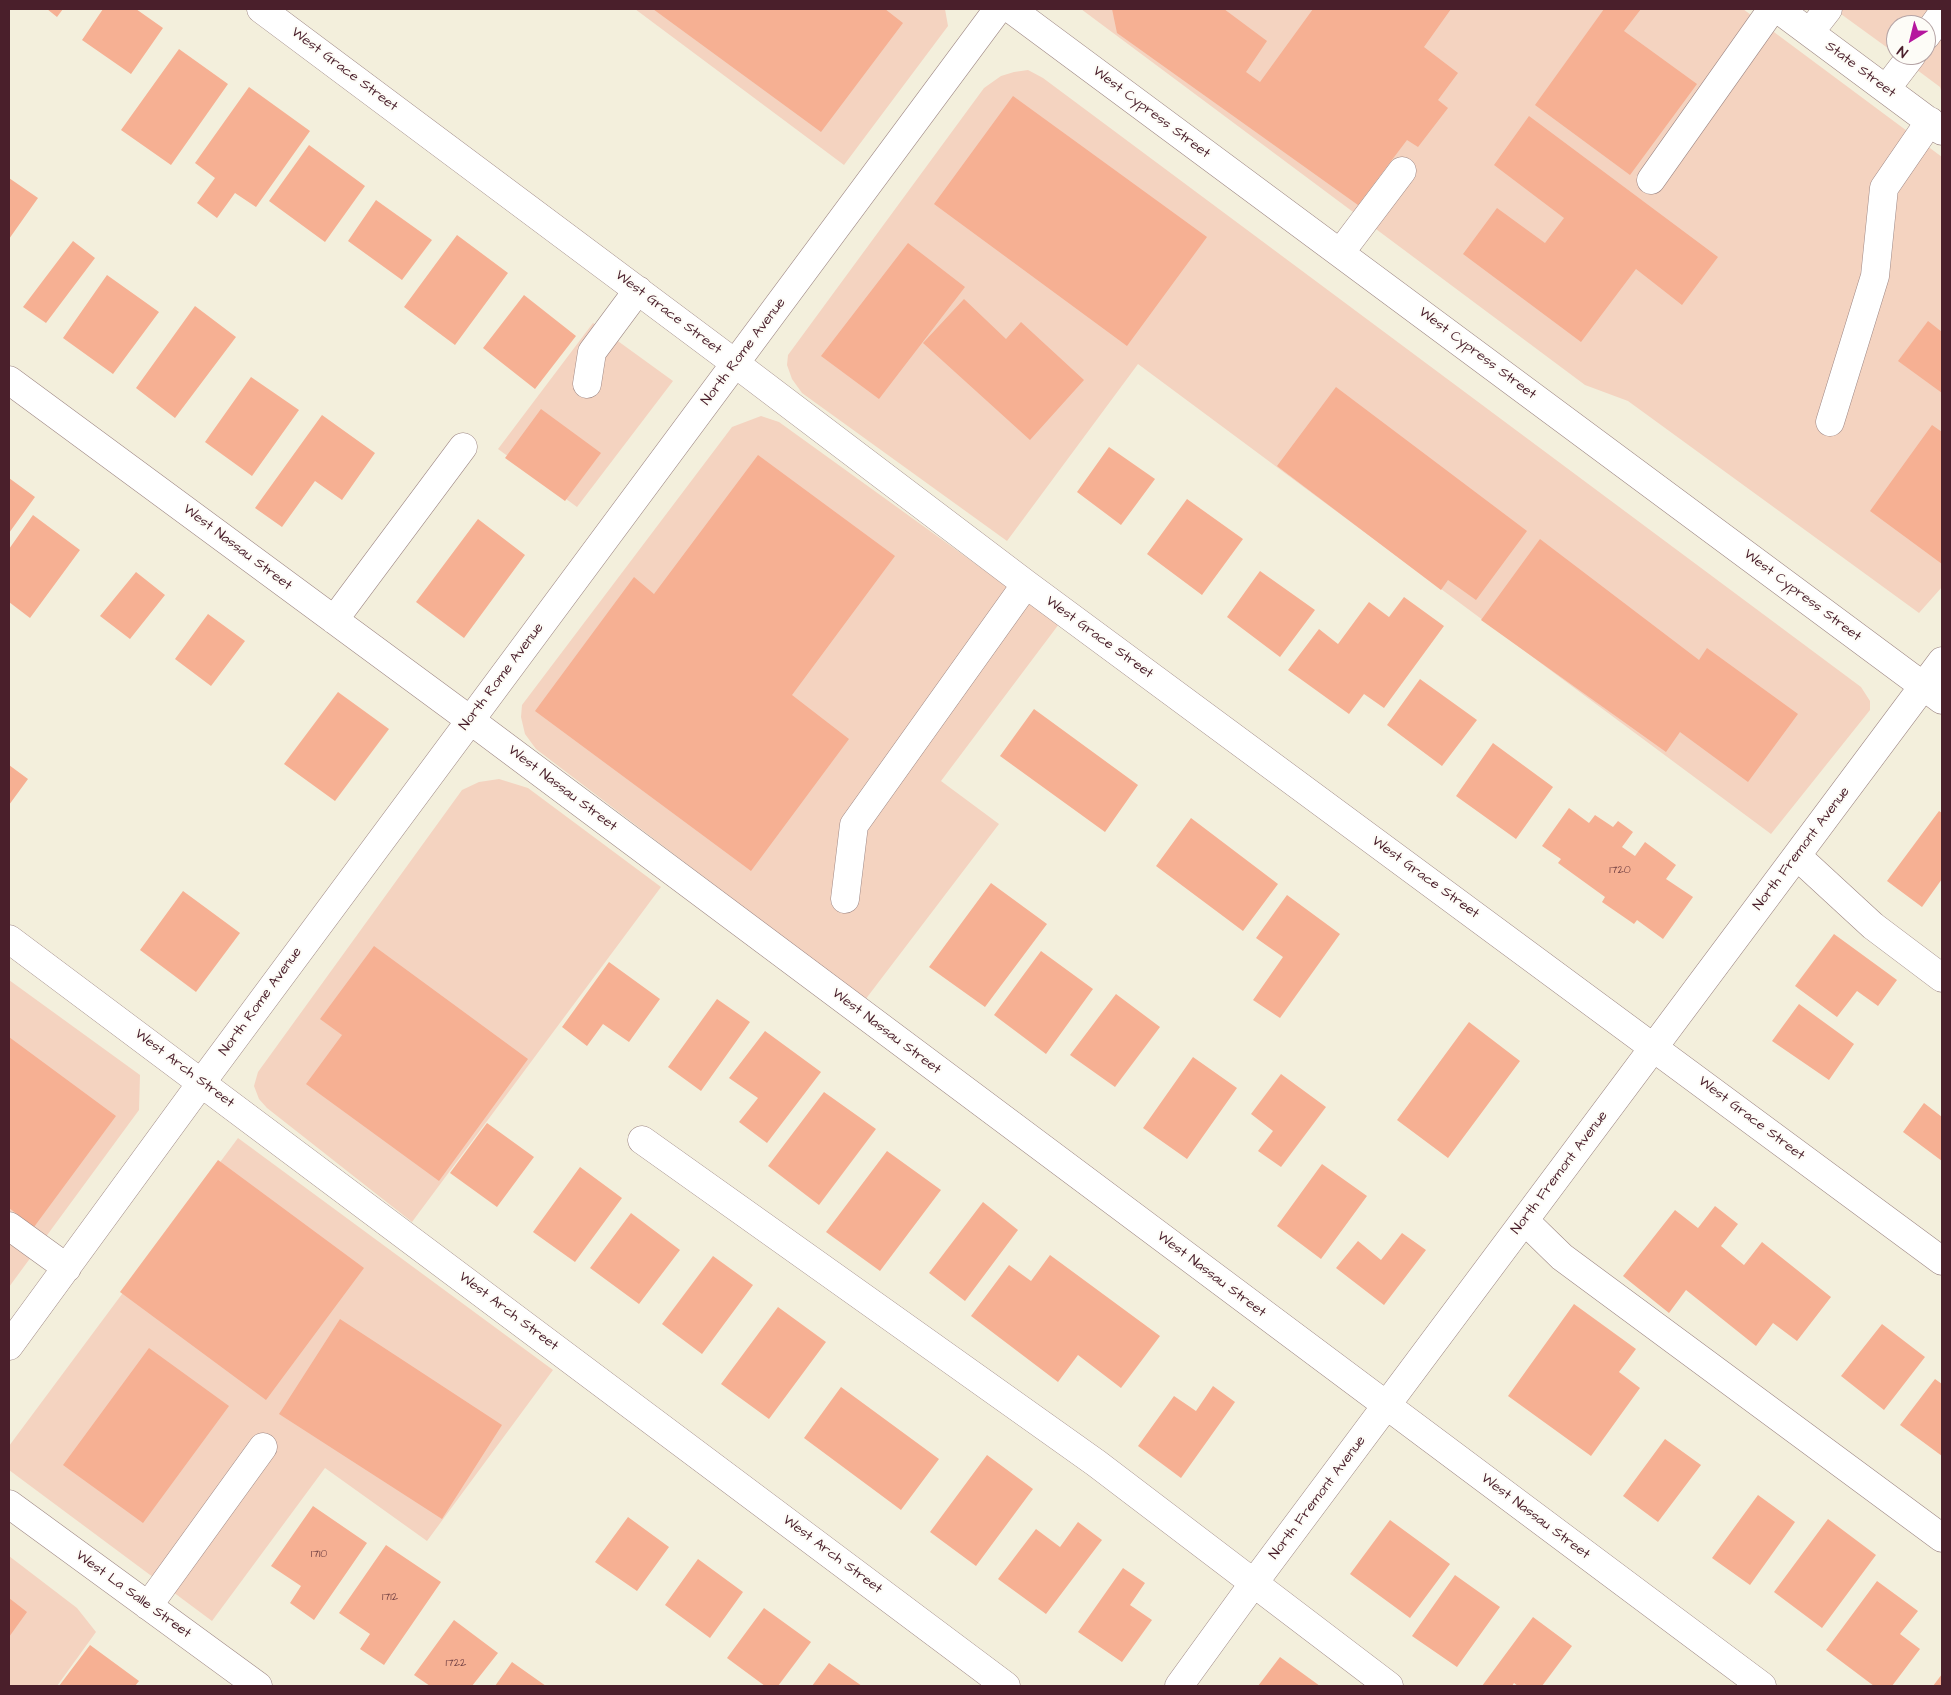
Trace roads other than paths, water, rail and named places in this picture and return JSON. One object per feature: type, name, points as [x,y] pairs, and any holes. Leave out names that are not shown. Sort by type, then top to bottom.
[{"type":"street","name":"West Grace Street","points":[[261,9],[638,290],[1026,584],[1942,1261]]},
{"type":"street","name":"North Rome Avenue","points":[[9,1346],[202,1082],[998,9]]},
{"type":"street","name":"West Cypress Street","points":[[1011,9],[1933,693]]},
{"type":"street","points":[[1651,180],[1772,9]]},
{"type":"street","name":"State Street","points":[[1778,9],[1936,126]]},
{"type":"street","points":[[1810,32],[1828,9]]},
{"type":"street","points":[[1886,89],[1904,65]]},
{"type":"street","points":[[1830,422],[1875,276],[1884,188],[1936,126]]},
{"type":"street","points":[[1340,253],[1402,171]]},
{"type":"street","points":[[587,384],[592,352],[638,290]]},
{"type":"street","name":"West Nassau Street","points":[[9,380],[470,720],[1762,1686]]},
{"type":"street","points":[[334,620],[463,447]]},
{"type":"street","points":[[845,899],[854,825],[1026,584]]},
{"type":"street","name":"North Fremont Avenue","points":[[1179,1686],[1653,1046],[1797,856],[1933,693],[1942,661]]},
{"type":"street","points":[[1797,856],[1873,926],[1942,978]]},
{"type":"street","name":"West Arch Street","points":[[9,939],[1006,1686]]},
{"type":"street","points":[[642,1140],[1096,1464],[1389,1686]]},
{"type":"street","points":[[1525,1221],[1562,1257],[1942,1538]]},
{"type":"street","points":[[9,1226],[66,1268]]},
{"type":"street","points":[[148,1606],[263,1447]]},
{"type":"street","name":"West La Salle Street","points":[[9,1504],[258,1686]]}]
